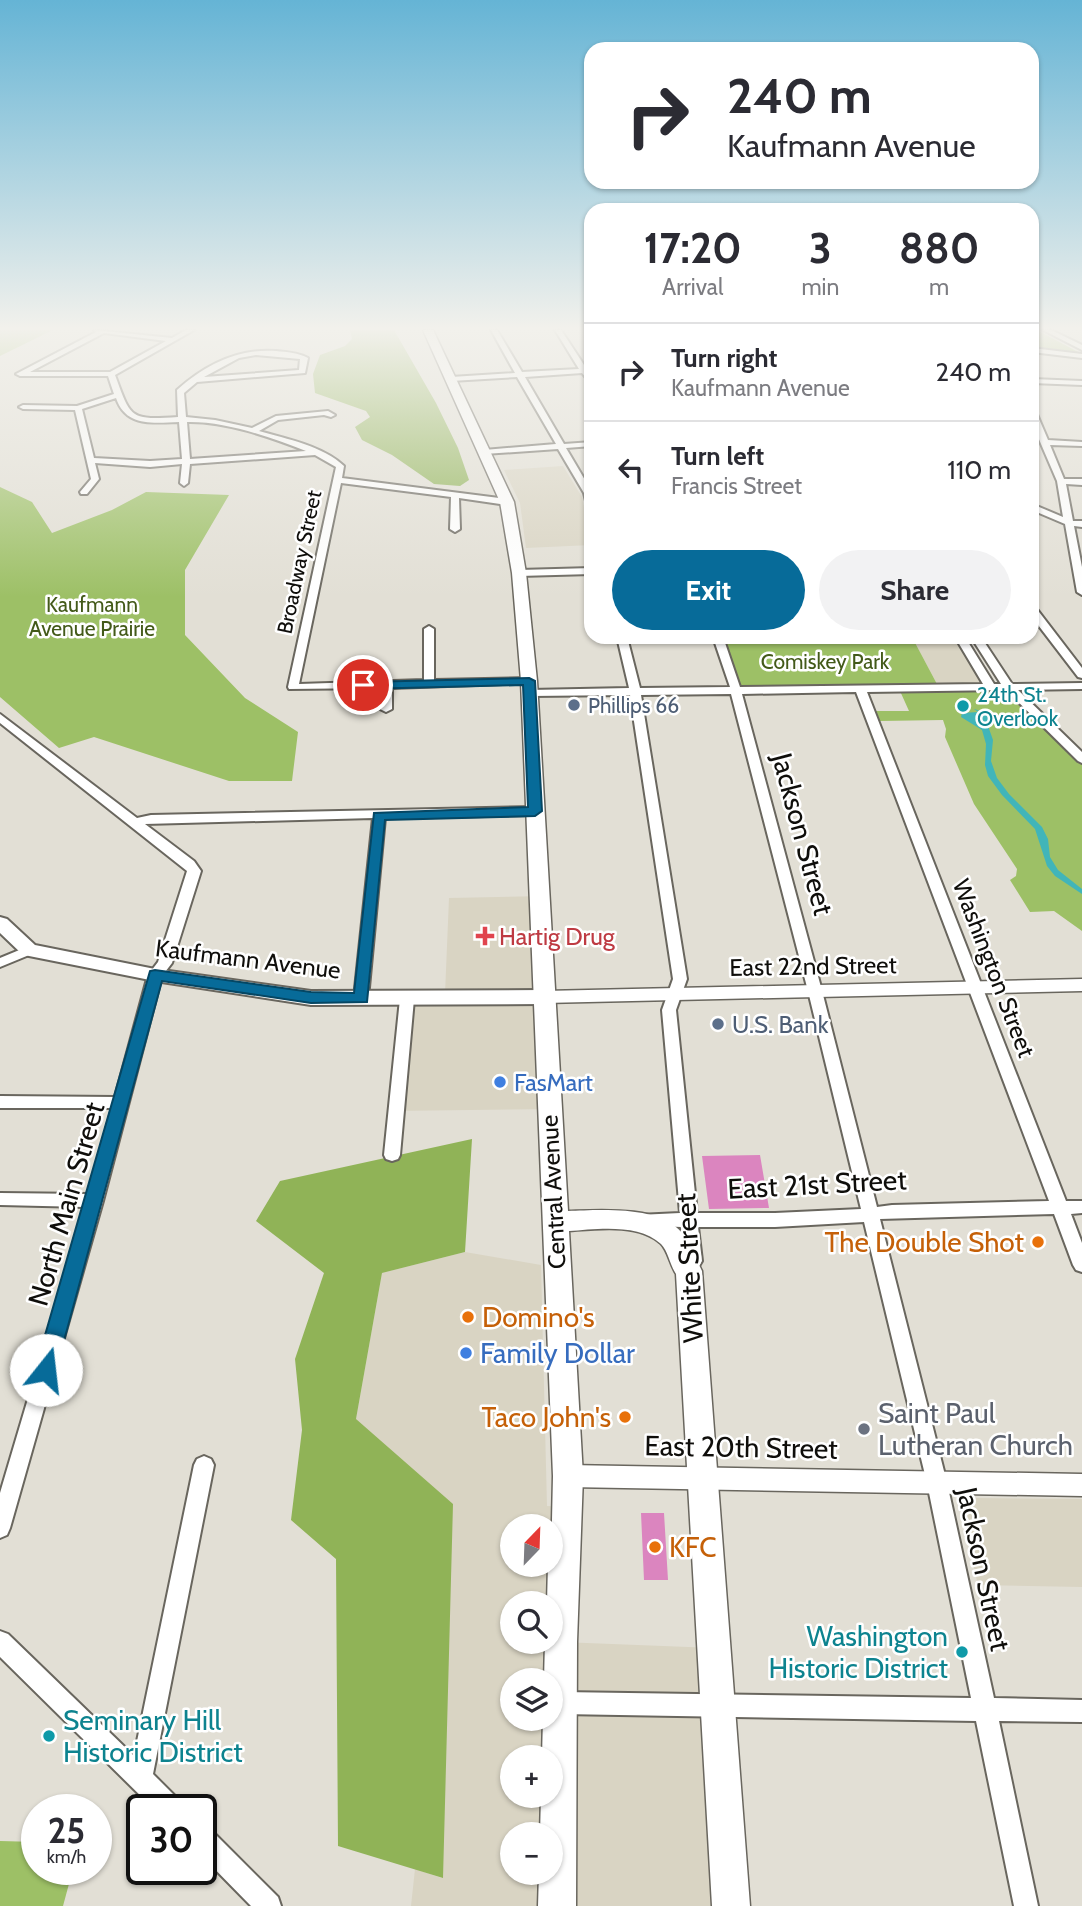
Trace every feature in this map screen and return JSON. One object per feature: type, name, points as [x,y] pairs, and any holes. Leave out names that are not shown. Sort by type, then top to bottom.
[{"type":"main road","name":"Central Avenue","points":[[470,419],[507,502],[519,573],[529,687],[568,1476],[561,1668]]},
{"type":"main road","points":[[0,923],[29,950]]},
{"type":"main road","name":"Kaufmann Avenue","points":[[29,950],[155,975],[311,998],[544,997]]},
{"type":"main road","name":"East 21st Street","points":[[555,1221],[636,1222]]},
{"type":"main road","points":[[636,1222],[654,1226],[666,1233],[674,1241],[679,1260],[689,1271]]},
{"type":"main road","name":"White Street","points":[[689,1271],[731,1906]]},
{"type":"main road","name":"Central Avenue","points":[[557,1906],[560,1731]]},
{"type":"street","points":[[80,419],[95,479],[84,492]]},
{"type":"street","name":"Broadway Street","points":[[145,419],[209,421],[317,452],[340,466],[293,687],[387,685]]},
{"type":"street","points":[[182,419],[186,462],[184,483]]},
{"type":"street","points":[[251,432],[274,419]]},
{"type":"street","points":[[543,419],[584,487]]},
{"type":"street","points":[[1039,430],[1061,481],[1082,592]]},
{"type":"street","points":[[1044,442],[1082,444]]},
{"type":"street","points":[[484,452],[584,445]]},
{"type":"street","points":[[89,460],[150,464],[317,452]]},
{"type":"street","points":[[337,480],[507,502]]},
{"type":"street","points":[[1061,481],[1082,482]]},
{"type":"street","points":[[455,495],[455,529]]},
{"type":"street","points":[[1039,510],[1070,523],[1082,524]]},
{"type":"street","points":[[519,573],[584,571]]},
{"type":"street","points":[[1039,619],[1082,675]]},
{"type":"street","points":[[429,629],[429,684]]},
{"type":"street","name":"White Street","points":[[624,644],[635,692],[680,979],[669,1010],[693,1261],[689,1271]]},
{"type":"street","name":"Jackson Street","points":[[720,644],[736,690],[872,1214],[937,1483],[1026,1906]]},
{"type":"street","points":[[964,644],[991,688]]},
{"type":"street","points":[[981,644],[1009,687],[1082,759]]},
{"type":"street","points":[[386,709],[387,685],[429,684],[635,692],[1082,686]]},
{"type":"street","name":"Washington Street","points":[[860,689],[1082,1265]]},
{"type":"street","points":[[2,720],[52,755],[134,822],[152,819],[535,811]]},
{"type":"street","points":[[361,998],[379,816]]},
{"type":"street","name":"North Main Street","points":[[0,1528],[95,1201],[155,975],[165,963],[194,871],[189,864],[134,822]]},
{"type":"street","points":[[0,963],[29,950]]},
{"type":"street","name":"East 22nd Street","points":[[544,997],[1082,985]]},
{"type":"street","points":[[392,1154],[407,999]]},
{"type":"street","points":[[0,1101],[122,1103]]},
{"type":"street","points":[[0,1199],[95,1201]]},
{"type":"street","name":"East 21st Street","points":[[636,1222],[647,1219],[688,1218],[701,1221],[775,1220],[892,1211],[1082,1207]]},
{"type":"street","points":[[141,1777],[204,1465]]},
{"type":"street","name":"East 20th Street","points":[[568,1476],[1082,1485]]},
{"type":"street","points":[[0,1642],[157,1794]]},
{"type":"street","points":[[563,1703],[1082,1711]]},
{"type":"street","points":[[217,1854],[269,1906]]},
{"type":"shaded area","points":[[563,466],[582,497],[584,545],[526,548],[520,503],[504,470]]},
{"type":"shaded area","points":[[916,644],[962,644],[985,684],[938,686]]},
{"type":"shaded area","points":[[546,896],[557,1109],[390,1111],[399,994],[445,994],[449,898]]},
{"type":"shaded area","points":[[465,1252],[541,1265],[547,1506],[567,1507],[564,1574],[564,1514],[500,1514],[500,1577],[564,1577],[563,1597],[563,1591],[500,1591],[500,1654],[563,1654],[563,1642],[714,1648],[731,1906],[411,1906],[415,1869],[442,1878],[356,1419],[382,1273]]},
{"type":"shaded area","points":[[971,1498],[1082,1499],[1082,1587],[978,1585],[960,1508],[962,1503]]},
{"type":"green space","points":[[367,419],[444,419],[469,480],[460,486],[434,484],[392,455],[362,440],[355,427]]},
{"type":"green space","name":"Kaufmann Avenue Prairie","points":[[0,487],[32,502],[52,533],[112,510],[146,492],[229,495],[185,570],[185,635],[245,698],[298,732],[292,781],[229,781],[94,737],[59,748],[0,697]]},
{"type":"green space","name":"Comiskey Park","points":[[720,644],[916,644],[938,686],[734,687]]},
{"type":"green space","points":[[900,691],[1005,691],[1058,743],[1082,759],[1082,931],[1054,911],[1030,912],[1010,880],[1016,876],[1017,869],[974,804],[945,737],[943,720],[880,721],[876,711],[909,711]]},
{"type":"green space","points":[[472,1139],[465,1252],[382,1273],[356,1419],[453,1504],[443,1878],[338,1846],[336,1559],[291,1520],[302,1430],[295,1359],[324,1273],[256,1221],[280,1181]]},
{"type":"green space","points":[[0,1841],[21,1842],[21,1885],[69,1885],[63,1906],[0,1906]]},
{"type":"water","points":[[974,709],[991,714],[987,723],[993,740],[991,761],[997,778],[1042,827],[1048,839],[1050,857],[1058,870],[1082,889],[1082,894],[1055,876],[1047,866],[1035,829],[1002,795],[988,776],[985,765],[986,744],[982,730],[961,717],[962,713],[978,712]]},
{"type":"building","points":[[760,1155],[769,1208],[709,1209],[702,1156]]},
{"type":"building","name":"KFC","points":[[641,1513],[664,1513],[668,1580],[644,1580]]},
{"type":"place","name":"Phillips 66","points":[[574,705]]},
{"type":"place","name":"24th St. Overlook","points":[[963,706]]},
{"type":"place","name":"Hartig Drug","points":[[485,936]]},
{"type":"place","name":"U.S. Bank","points":[[718,1024]]},
{"type":"place","name":"FasMart","points":[[500,1082]]},
{"type":"place","name":"The Double Shot","points":[[1038,1242]]},
{"type":"place","name":"Domino's","points":[[468,1317]]},
{"type":"place","name":"Family Dollar","points":[[466,1353]]},
{"type":"place","name":"Taco John's","points":[[625,1417]]},
{"type":"place","name":"Saint Paul Lutheran Church","points":[[864,1429]]},
{"type":"place","name":"KFC","points":[[655,1547]]},
{"type":"place","name":"Washington Historic District","points":[[962,1652]]},
{"type":"place","name":"Seminary Hill Historic District","points":[[49,1736]]},
{"type":"route","points":[[46,1370],[95,1201],[155,975],[311,998],[361,998],[379,816],[535,811],[529,681],[363,685]]}]
